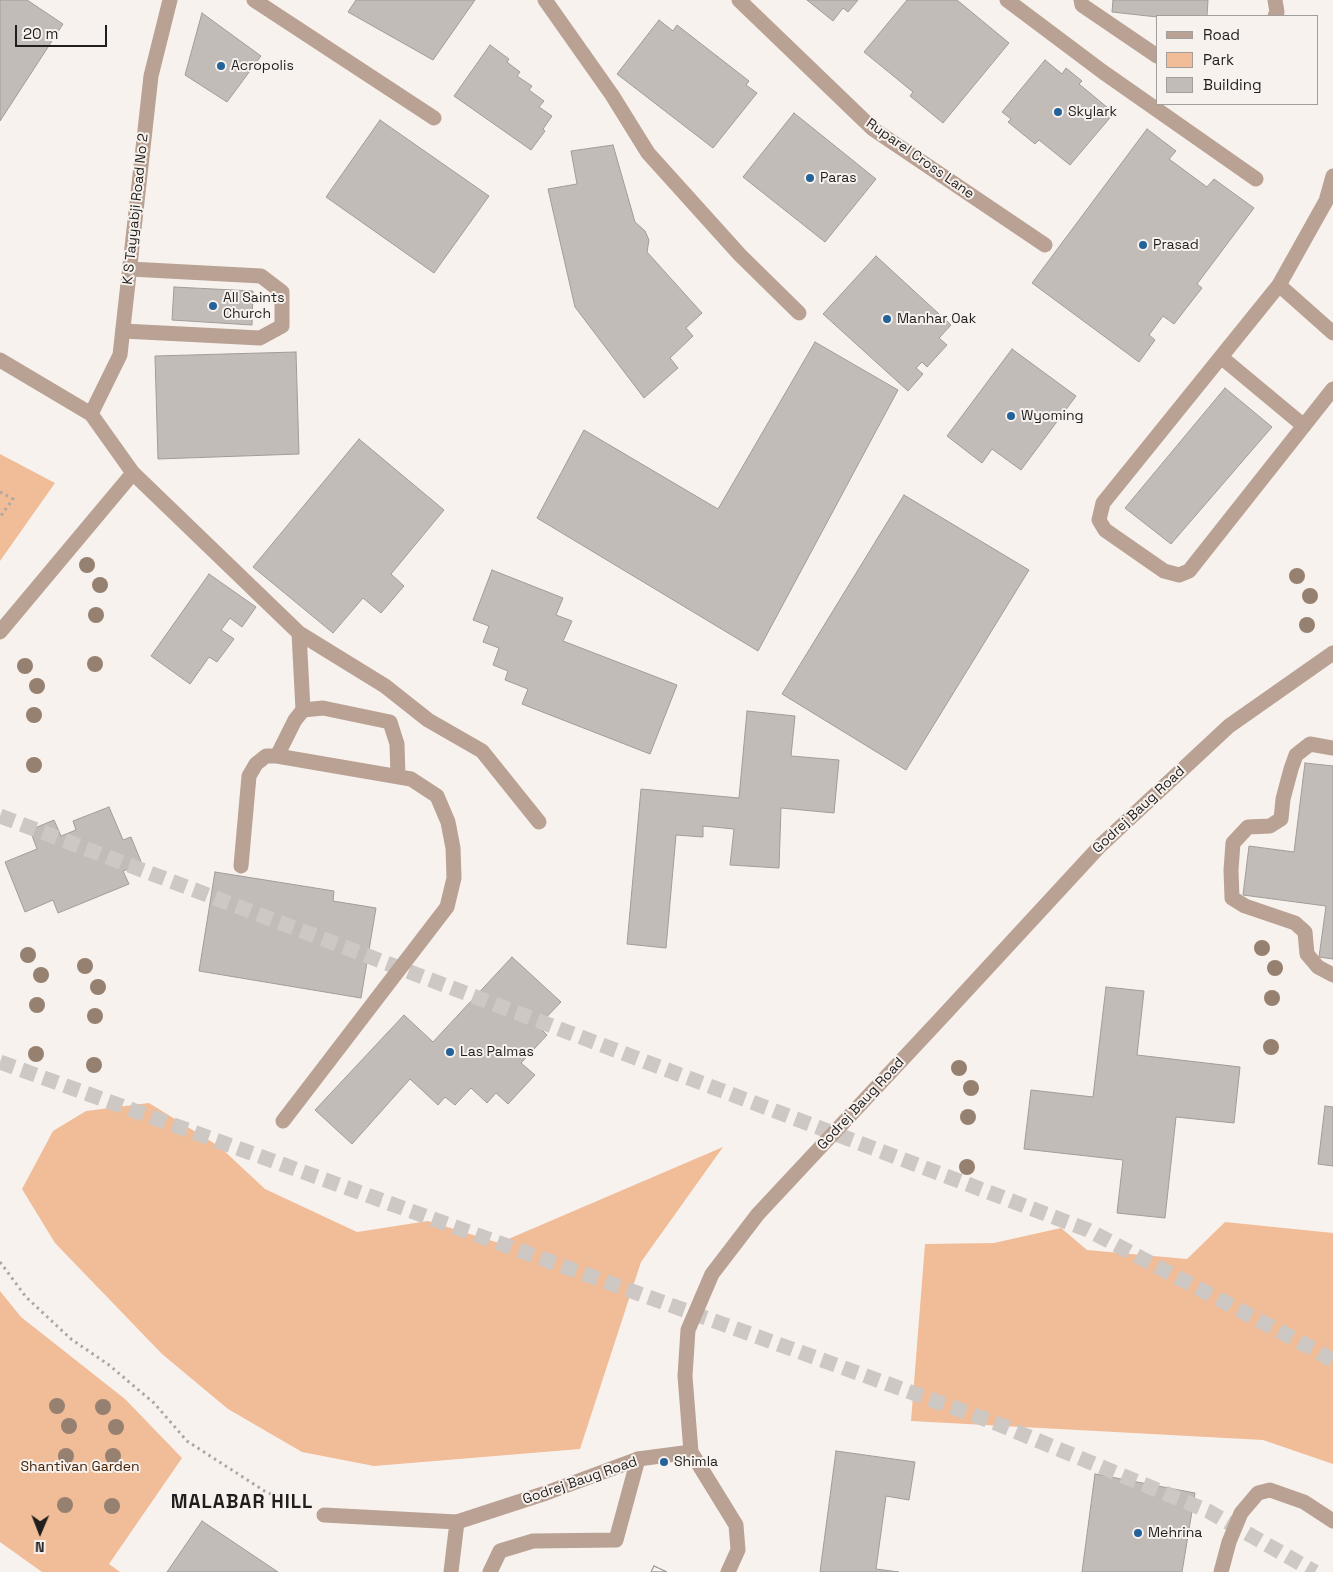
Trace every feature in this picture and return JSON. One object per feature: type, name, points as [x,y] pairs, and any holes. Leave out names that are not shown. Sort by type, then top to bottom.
[{"type":"street","name":"K S Tayyabji Road No 2","points":[[92,414],[120,355],[151,76],[170,0]]},
{"type":"street","points":[[254,0],[434,118]]},
{"type":"street","points":[[545,0],[612,95],[648,153],[740,255],[799,313]]},
{"type":"street","name":"Ruparel Cross Lane","points":[[739,0],[873,129],[1045,244]]},
{"type":"street","points":[[1007,0],[1103,72],[1256,179]]},
{"type":"street","points":[[1081,0],[1082,5],[1156,55]]},
{"type":"street","points":[[1275,0],[1277,12],[1276,15]]},
{"type":"street","points":[[1333,176],[1331,203],[1279,285],[1103,503],[1100,520],[1105,530],[1164,571],[1179,576],[1189,571],[1333,389]]},
{"type":"street","points":[[123,331],[260,338],[282,326],[282,292],[262,276],[130,269]]},
{"type":"street","points":[[1279,285],[1333,333]]},
{"type":"street","points":[[1221,357],[1304,426]]},
{"type":"street","points":[[0,360],[92,414],[134,472],[299,632],[385,686],[428,720],[482,751],[539,822]]},
{"type":"street","points":[[0,632],[134,472]]},
{"type":"street","points":[[276,756],[295,720],[303,710],[299,632]]},
{"type":"street","name":"Godrej Baug Road","points":[[457,1522],[638,1460],[691,1452],[685,1376],[688,1330],[712,1274],[758,1214],[1100,846],[1229,726],[1333,653]]},
{"type":"street","points":[[303,710],[323,708],[390,722],[397,744],[398,776]]},
{"type":"street","points":[[1333,748],[1310,744],[1296,755],[1290,769],[1283,799],[1281,819],[1270,826],[1248,827],[1233,843],[1231,870],[1232,898],[1245,906],[1295,922],[1305,932],[1307,954],[1318,967],[1333,975]]},
{"type":"street","points":[[241,866],[249,776],[256,764],[266,756],[276,756],[411,779],[436,796],[448,822],[453,848],[454,878],[447,907],[283,1120]]},
{"type":"street","points":[[691,1452],[736,1525],[738,1550],[728,1572]]},
{"type":"street","points":[[490,1572],[500,1551],[533,1541],[616,1540],[638,1460]]},
{"type":"street","points":[[1221,1572],[1229,1542],[1241,1513],[1258,1493],[1270,1490],[1304,1502],[1333,1520]]},
{"type":"street","points":[[324,1515],[457,1522],[451,1572]]},
{"type":"path","points":[[0,492],[13,499],[0,518]]},
{"type":"path","points":[[0,1262],[26,1297],[71,1339],[109,1365],[154,1403],[187,1441],[266,1492],[324,1515]]},
{"type":"green space","points":[[0,454],[55,483],[0,561]]},
{"type":"green space","points":[[149,1103],[220,1147],[265,1189],[357,1232],[428,1221],[499,1243],[723,1147],[641,1262],[580,1449],[374,1466],[302,1452],[228,1409],[162,1354],[55,1243],[22,1189],[53,1131],[86,1111]]},
{"type":"green space","points":[[1225,1222],[1333,1233],[1333,1464],[1263,1440],[911,1421],[925,1244],[994,1243],[1061,1228],[1087,1250],[1187,1259]]},
{"type":"green space","name":"Shantivan Garden","points":[[0,1291],[21,1317],[125,1399],[182,1458],[109,1564],[120,1572],[42,1572],[0,1542]]},
{"type":"building","points":[[0,0],[27,0],[63,24],[0,121]]},
{"type":"building","points":[[356,0],[475,0],[433,60],[348,12]]},
{"type":"building","points":[[807,0],[858,0],[848,12],[843,8],[833,21]]},
{"type":"building","points":[[907,0],[957,0],[1009,43],[943,123],[910,96],[913,92],[864,52]]},
{"type":"building","points":[[1113,0],[1208,0],[1207,15],[1156,15],[1156,17],[1112,12]]},
{"type":"building","name":"Acropolis","points":[[202,13],[261,56],[227,102],[185,75]]},
{"type":"building","points":[[659,20],[673,31],[677,25],[749,81],[746,85],[757,93],[713,148],[617,74]]},
{"type":"building","points":[[490,45],[509,59],[507,62],[520,72],[517,76],[532,86],[529,90],[544,101],[539,107],[552,116],[543,129],[545,131],[531,150],[454,96]]},
{"type":"building","name":"Skylark","points":[[1045,60],[1062,74],[1066,68],[1082,81],[1079,84],[1114,113],[1070,165],[1039,140],[1035,144],[1008,122],[1011,119],[1002,112]]},
{"type":"building","name":"Paras","points":[[794,113],[876,179],[825,242],[743,177]]},
{"type":"building","points":[[380,120],[489,196],[434,273],[326,197]]},
{"type":"building","name":"Prasad","points":[[1147,129],[1176,151],[1169,159],[1207,187],[1214,179],[1254,208],[1197,284],[1202,288],[1174,324],[1163,316],[1149,335],[1155,340],[1139,362],[1032,283]]},
{"type":"building","points":[[613,145],[635,222],[645,231],[649,240],[647,252],[702,313],[686,328],[693,336],[670,358],[678,368],[644,398],[575,307],[548,189],[577,184],[571,151]]},
{"type":"building","name":"Manhar Oak","points":[[876,256],[951,325],[939,338],[947,345],[927,367],[922,362],[916,368],[923,374],[908,391],[823,314]]},
{"type":"building","name":"All Saints Church","points":[[174,287],[253,291],[252,325],[172,320]]},
{"type":"building","points":[[815,342],[898,390],[758,651],[537,518],[584,430],[718,509]]},
{"type":"building","name":"Wyoming","points":[[1012,349],[1076,396],[1021,470],[992,449],[982,463],[947,436]]},
{"type":"building","points":[[296,352],[299,454],[158,459],[155,356]]},
{"type":"building","points":[[1225,388],[1272,427],[1171,544],[1125,508]]},
{"type":"building","points":[[359,439],[444,510],[391,574],[404,586],[381,613],[363,598],[333,633],[253,567]]},
{"type":"building","points":[[904,495],[1029,570],[906,770],[782,694]]},
{"type":"building","points":[[492,570],[563,598],[556,615],[572,621],[563,641],[677,685],[650,754],[522,704],[528,689],[505,680],[508,671],[493,665],[499,648],[483,642],[489,626],[473,620]]},
{"type":"building","points":[[209,574],[256,607],[242,627],[230,618],[221,630],[234,639],[217,662],[209,657],[190,684],[151,656]]},
{"type":"building","points":[[747,711],[795,716],[791,756],[839,760],[834,813],[781,808],[779,868],[730,865],[734,829],[703,826],[703,837],[676,835],[666,948],[627,944],[641,789],[739,798]]},
{"type":"building","points":[[1305,763],[1333,766],[1333,959],[1319,957],[1326,906],[1243,895],[1249,846],[1294,852]]},
{"type":"building","points":[[109,807],[123,840],[131,837],[142,864],[123,871],[129,884],[58,913],[53,900],[25,912],[5,862],[37,849],[30,830],[54,820],[61,836],[76,830],[73,821]]},
{"type":"building","points":[[215,872],[334,891],[333,901],[376,908],[361,998],[199,971]]},
{"type":"building","name":"Las Palmas","points":[[512,957],[561,1002],[538,1026],[547,1035],[521,1063],[535,1075],[508,1104],[496,1093],[487,1103],[471,1088],[455,1105],[445,1097],[438,1105],[410,1079],[352,1144],[315,1110],[404,1015],[433,1042]]},
{"type":"building","points":[[1106,987],[1144,991],[1137,1055],[1240,1067],[1234,1123],[1176,1117],[1165,1218],[1117,1213],[1123,1160],[1024,1149],[1031,1090],[1093,1097]]},
{"type":"building","points":[[1325,1106],[1333,1107],[1333,1166],[1318,1164]]},
{"type":"building","points":[[836,1451],[915,1462],[909,1500],[886,1496],[876,1569],[899,1572],[820,1572]]},
{"type":"building","name":"Mehrina","points":[[1095,1474],[1195,1493],[1182,1572],[1082,1572]]},
{"type":"building","points":[[202,1521],[278,1572],[167,1572]]},
{"type":"building","points":[[654,1566],[667,1572],[651,1572]]},
{"type":"building","points":[[654,1566],[667,1572],[651,1572]]},
{"type":"tunnel","points":[[0,816],[1088,1230],[1333,1361]]},
{"type":"tunnel","points":[[0,1062],[993,1422],[1208,1511],[1315,1572]]},
{"type":"place","name":"Acropolis","points":[[221,66]]},
{"type":"place","name":"Skylark","points":[[1058,112]]},
{"type":"place","name":"Paras","points":[[810,178]]},
{"type":"place","name":"Prasad","points":[[1143,245]]},
{"type":"place","name":"All Saints Church","points":[[213,306]]},
{"type":"place","name":"Manhar Oak","points":[[887,319]]},
{"type":"place","name":"Wyoming","points":[[1011,416]]},
{"type":"place","name":"Las Palmas","points":[[450,1052]]},
{"type":"place","name":"Shimla","points":[[664,1462]]},
{"type":"place","name":"Mehrina","points":[[1138,1533]]},
{"type":"district","name":"MALABAR HILL","points":[[242,1503]]}]
